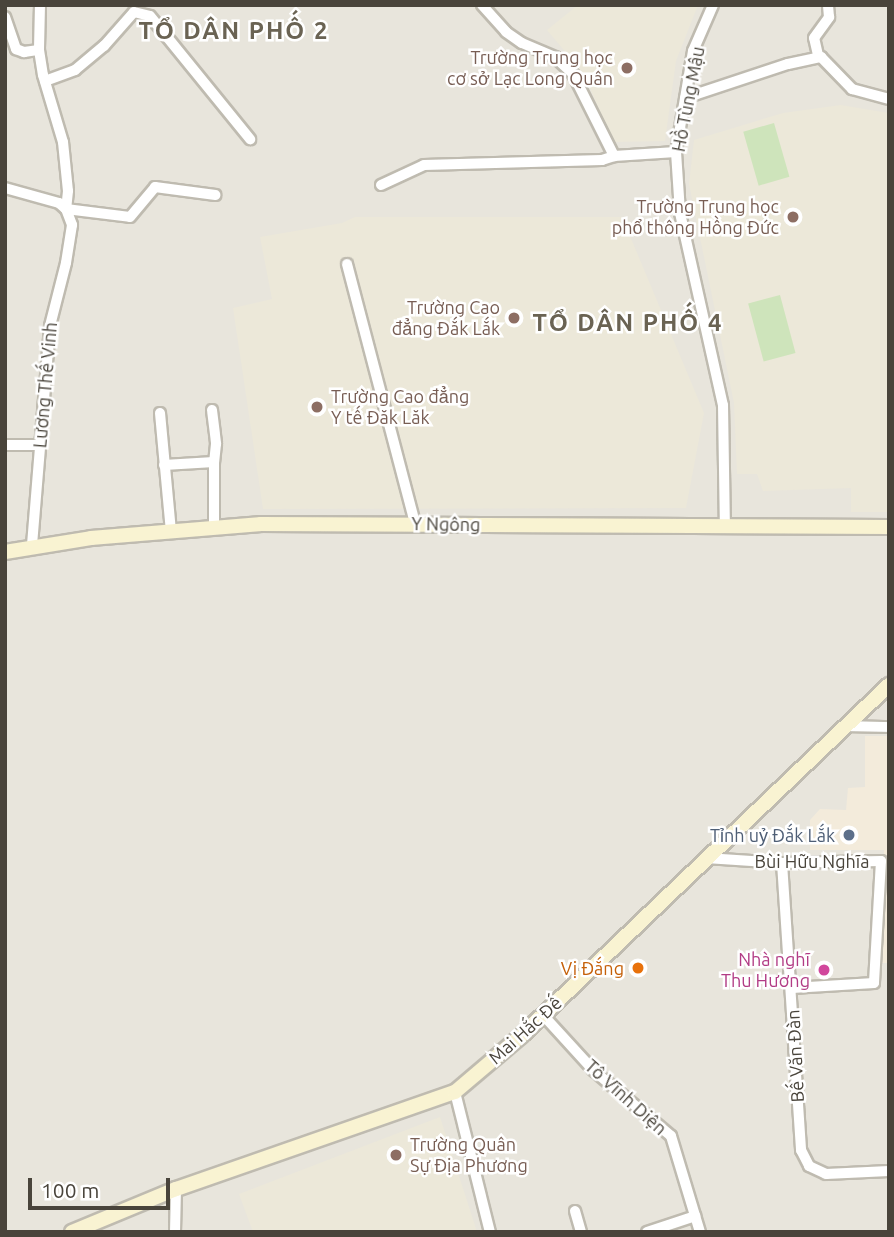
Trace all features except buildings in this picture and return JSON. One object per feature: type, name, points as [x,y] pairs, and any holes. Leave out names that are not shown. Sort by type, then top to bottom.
[{"type":"street","name":"Lương Thế Vinh","points":[[32,546],[50,326],[72,225],[66,209],[68,191],[63,142],[39,50],[40,5]]},
{"type":"street","points":[[482,5],[506,32],[522,43],[555,57],[573,74],[614,156]]},
{"type":"street","name":"Hồ Tùng Mậu","points":[[713,5],[693,51],[676,152],[680,213],[723,405],[725,527]]},
{"type":"street","points":[[818,55],[814,37],[829,17],[828,5]]},
{"type":"street","points":[[45,81],[75,70],[104,46],[134,12],[150,16],[250,139]]},
{"type":"street","points":[[5,16],[16,49],[24,52],[39,50]]},
{"type":"street","points":[[685,98],[788,64],[821,57],[852,89],[889,99]]},
{"type":"street","points":[[381,185],[424,165],[602,160],[614,156],[676,152]]},
{"type":"street","points":[[5,188],[52,200],[66,209],[130,217],[155,187],[215,195]]},
{"type":"street","points":[[348,264],[415,524]]},
{"type":"street","points":[[212,410],[216,444],[214,528]]},
{"type":"street","points":[[160,413],[171,531]]},
{"type":"street","points":[[5,445],[40,445]]},
{"type":"street","points":[[164,465],[214,462]]},
{"type":"street","name":"Y Ngông","points":[[5,552],[32,546],[261,524],[889,527]]},
{"type":"street","name":"Mai Hắc Đế","points":[[72,1232],[86,1229],[176,1189],[456,1092],[543,1015],[889,685]]},
{"type":"street","points":[[848,726],[889,727]]},
{"type":"street","name":"Bùi Hữu Nghĩa","points":[[706,858],[782,863],[881,861],[874,983],[792,988]]},
{"type":"street","name":"Bế Văn Đàn","points":[[782,863],[801,1150],[809,1166],[826,1174],[889,1171]]},
{"type":"street","name":"Tô Vĩnh Diện","points":[[543,1015],[593,1070],[671,1136],[700,1232]]},
{"type":"street","points":[[456,1092],[490,1232]]},
{"type":"street","points":[[174,1232],[176,1189]]},
{"type":"street","points":[[575,1211],[581,1232]]},
{"type":"street","points":[[647,1232],[695,1216]]},
{"type":"shaded area","points":[[5,5],[889,5],[889,1232],[5,1232]]},
{"type":"shaded area","name":"Trường Trung học cơ sở Lạc Long Quân","points":[[578,5],[698,5],[676,61],[665,141],[613,142],[584,74],[547,30]]},
{"type":"shaded area","points":[[841,105],[889,113],[889,512],[851,512],[851,488],[763,491],[757,474],[737,474],[734,403],[689,184],[694,140],[783,113]]},
{"type":"shaded area","name":"Trường Cao đẳng Đắk Lắk","points":[[355,217],[622,217],[704,413],[686,508],[263,509],[233,308],[272,299],[260,237],[342,223]]},
{"type":"shaded area","name":"Tỉnh uỷ Đắk Lắk","points":[[865,736],[889,736],[889,963],[880,963],[884,850],[810,850],[810,820],[820,809],[846,810],[848,788],[865,787]]},
{"type":"shaded area","name":"Trường Quân Sự Địa Phương","points":[[440,1117],[477,1232],[253,1232],[239,1194]]},
{"type":"green space","points":[[774,123],[789,177],[759,186],[743,132]]},
{"type":"green space","points":[[780,295],[796,353],[764,361],[748,304]]},
{"type":"place","name":"Trường Trung học cơ sở Lạc Long Quân","points":[[627,68]]},
{"type":"place","name":"Trường Trung học phổ thông Hồng Đức","points":[[793,217]]},
{"type":"place","name":"Trường Cao đẳng Đắk Lắk","points":[[514,318]]},
{"type":"place","name":"Trường Cao đẳng Y tế Đăk Lăk","points":[[317,407]]},
{"type":"place","name":"Tỉnh uỷ Đắk Lắk","points":[[849,835]]},
{"type":"place","name":"Vị Đắng","points":[[638,968]]},
{"type":"place","name":"Nhà nghĩ Thu Hương","points":[[824,970]]},
{"type":"place","name":"Trường Quân Sự Địa Phương","points":[[396,1155]]},
{"type":"district","name":"TỔ DÂN PHỐ 2","points":[[234,31]]},
{"type":"district","name":"TỔ DÂN PHỐ 4","points":[[628,323]]}]
